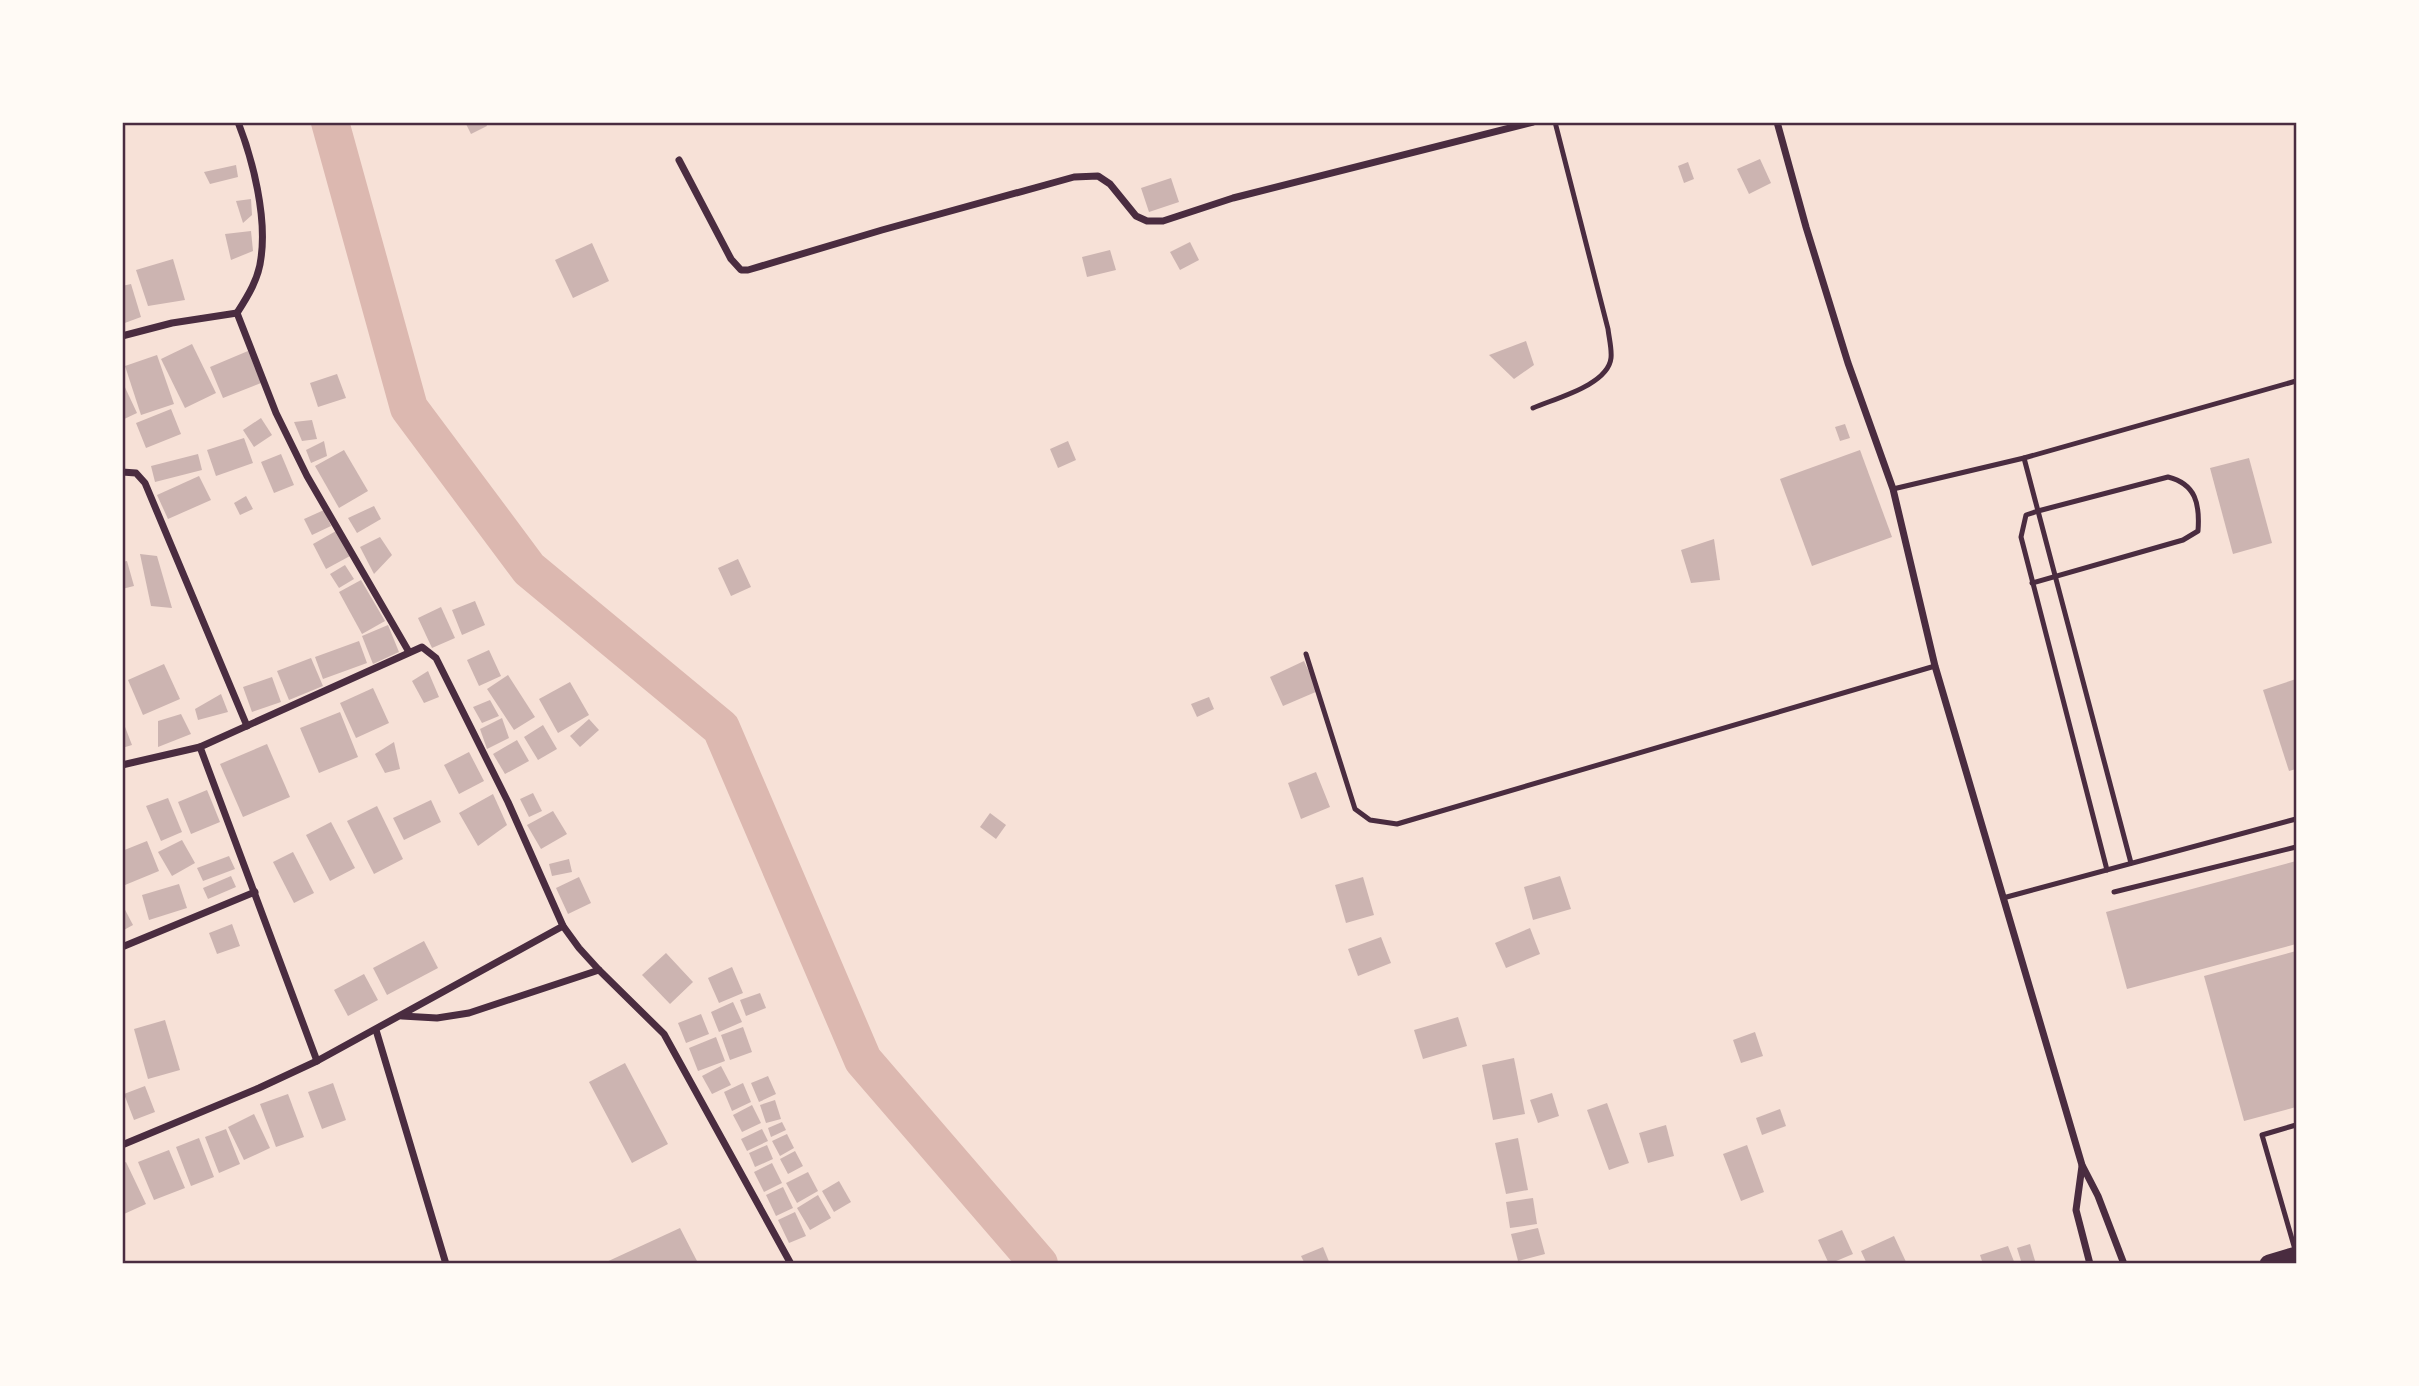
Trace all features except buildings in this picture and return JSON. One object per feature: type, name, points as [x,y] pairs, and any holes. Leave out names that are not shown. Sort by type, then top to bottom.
[{"type":"highway","points":[[2269,1264],[2297,1256]]},
{"type":"street","points":[[122,337],[172,323],[237,313],[251,291],[261,258],[259,198],[247,143],[238,122]]},
{"type":"street","points":[[679,160],[731,259],[741,270],[748,270],[1074,177],[1098,176],[1111,184],[1136,216],[1147,221],[1163,221],[1233,198],[1533,122]]},
{"type":"street","points":[[1777,122],[1806,228],[1848,363],[1893,489],[1935,666],[2082,1165],[2098,1196],[2124,1264]]},
{"type":"street","points":[[237,313],[276,413],[307,476],[409,652]]},
{"type":"street","points":[[122,472],[136,473],[145,483],[247,726]]},
{"type":"street","points":[[122,765],[200,747],[422,647],[436,658],[508,802],[564,926],[599,970],[664,1034],[791,1264]]},
{"type":"street","points":[[200,747],[317,1061]]},
{"type":"street","points":[[122,947],[255,892]]},
{"type":"street","points":[[122,1145],[317,1061],[564,926]]},
{"type":"street","points":[[401,1016],[437,1018],[468,1013],[599,970]]},
{"type":"street","points":[[376,1030],[446,1264]]},
{"type":"street","points":[[2082,1165],[2076,1210],[2090,1264]]},
{"type":"lane","points":[[1533,408],[1595,382],[1606,372],[1611,358],[1608,329],[1555,122]]},
{"type":"lane","points":[[1893,489],[2024,458],[2297,381]]},
{"type":"lane","points":[[2024,458],[2131,863]]},
{"type":"lane","points":[[2032,583],[2183,540],[2198,530],[2199,515],[2192,490],[2181,480],[2168,477],[2038,511],[2026,516],[2021,537],[2032,583],[2107,870]]},
{"type":"lane","points":[[1306,654],[1355,808],[1370,820],[1397,824],[1935,666]]},
{"type":"lane","points":[[2003,898],[2297,819]]},
{"type":"lane","points":[[2115,892],[2297,847]]},
{"type":"lane","points":[[2297,1125],[2262,1135],[2297,1256]]},
{"type":"waterway","points":[[330,122],[409,408],[529,569],[721,728],[863,1060],[1039,1264]]}]
